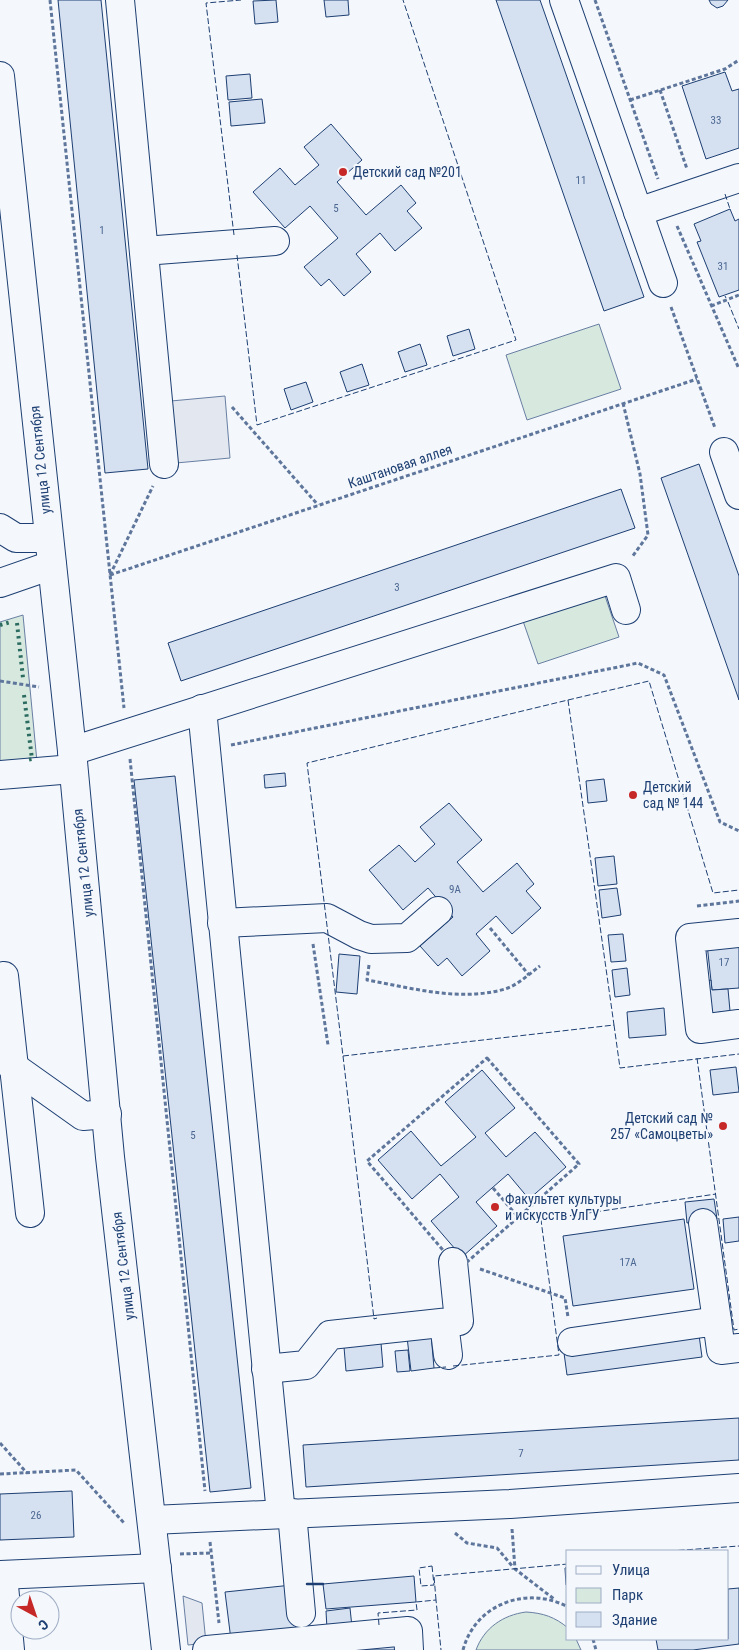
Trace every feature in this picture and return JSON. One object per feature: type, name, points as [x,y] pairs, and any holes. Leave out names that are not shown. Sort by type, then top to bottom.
[{"type":"street","points":[[120,0],[164,464]]},
{"type":"street","points":[[564,0],[663,283]]},
{"type":"street","name":"улица 12 Сентября","points":[[0,76],[72,760],[110,1157],[166,1650]]},
{"type":"street","points":[[638,212],[739,178]]},
{"type":"street","points":[[144,251],[275,241]]},
{"type":"street","points":[[724,452],[739,495]]},
{"type":"street","points":[[0,528],[16,538],[48,538]]},
{"type":"street","points":[[0,583],[52,565]]},
{"type":"street","points":[[0,775],[72,760],[127,733],[616,578],[626,610]]},
{"type":"street","points":[[202,709],[266,1368],[301,1613]]},
{"type":"street","points":[[222,923],[327,918],[359,935],[371,939],[407,938],[438,912]]},
{"type":"street","points":[[739,933],[690,938],[700,1029],[739,1024]]},
{"type":"street","points":[[4,976],[7,1062],[30,1213]]},
{"type":"street","points":[[7,1062],[83,1116],[107,1114]]},
{"type":"street","points":[[703,1223],[721,1350],[739,1348]]},
{"type":"street","points":[[266,1368],[306,1365],[330,1335],[459,1321],[459,1263]]},
{"type":"street","points":[[572,1342],[717,1321]]},
{"type":"street","points":[[444,1323],[448,1355]]},
{"type":"street","points":[[152,1520],[510,1504],[739,1488]]},
{"type":"street","points":[[10,1650],[1,1575],[157,1568]]},
{"type":"street","points":[[214,1649],[408,1631],[409,1650]]},
{"type":"path","points":[[50,0],[208,1518],[214,1649]]},
{"type":"path","points":[[630,100],[725,69],[739,60]]},
{"type":"path","points":[[660,90],[688,172]]},
{"type":"path","points":[[663,283],[724,452]]},
{"type":"path","points":[[712,306],[739,295]]},
{"type":"path","name":"Каштановая аллея","points":[[110,576],[697,379]]},
{"type":"path","points":[[616,578],[648,535],[640,474],[623,403]]},
{"type":"path","points":[[232,407],[318,506]]},
{"type":"path","points":[[110,576],[164,464]]},
{"type":"path","points":[[205,750],[638,663],[664,675],[720,822],[739,831]]},
{"type":"path","points":[[0,681],[39,687]]},
{"type":"path","points":[[697,906],[739,901]]},
{"type":"path","points":[[310,919],[328,1045]]},
{"type":"path","points":[[490,928],[529,974]]},
{"type":"path","points":[[371,939],[368,980],[452,995],[505,989],[540,966]]},
{"type":"path","points":[[459,1263],[518,1217],[579,1164],[488,1058],[368,1161],[459,1263],[565,1298],[572,1342]]},
{"type":"path","points":[[493,1188],[518,1217]]},
{"type":"path","points":[[0,1443],[28,1473]]},
{"type":"path","points":[[0,1474],[76,1470],[124,1523]]},
{"type":"path","points":[[510,1504],[514,1568]]},
{"type":"path","points":[[424,1507],[467,1543],[497,1548],[514,1568],[555,1600],[566,1606]]},
{"type":"path","points":[[463,1650],[466,1637],[474,1625],[492,1609],[515,1599],[528,1597],[555,1600]]},
{"type":"green space","points":[[599,324],[621,389],[527,420],[506,355]]},
{"type":"green space","points":[[604,593],[619,637],[538,664],[523,621]]},
{"type":"green space","points":[[23,615],[37,762],[0,765],[0,622]]},
{"type":"green space","points":[[526,1612],[538,1613],[558,1621],[566,1626],[566,1640],[576,1640],[581,1650],[476,1650],[489,1629],[502,1620]]},
{"type":"shaded area","points":[[225,396],[230,458],[176,463],[171,401]]},
{"type":"shaded area","points":[[183,1596],[202,1603],[206,1643],[188,1645]]},
{"type":"building","points":[[58,0],[101,0],[148,469],[105,473]]},
{"type":"building","points":[[276,0],[278,22],[255,24],[253,1]]},
{"type":"building","points":[[324,0],[348,0],[349,15],[326,17]]},
{"type":"building","points":[[496,0],[540,0],[644,297],[604,311]]},
{"type":"building","points":[[709,0],[728,0],[723,6],[717,8]]},
{"type":"building","points":[[725,72],[732,91],[739,89],[739,148],[706,159],[682,86]]},
{"type":"building","points":[[250,74],[252,98],[228,100],[226,76]]},
{"type":"building","points":[[262,99],[265,123],[231,126],[229,102]]},
{"type":"building","points":[[331,124],[362,160],[337,182],[366,215],[401,185],[416,203],[407,211],[422,228],[395,251],[380,233],[356,254],[371,272],[344,296],[329,279],[321,286],[304,267],[338,238],[310,206],[285,228],[253,192],[280,168],[295,185],[319,165],[304,147]]},
{"type":"building","points":[[730,209],[735,221],[739,219],[739,290],[719,297],[697,242],[701,241],[694,224]]},
{"type":"building","points":[[469,329],[475,349],[453,356],[447,336]]},
{"type":"building","points":[[420,344],[427,365],[405,372],[398,352]]},
{"type":"building","points":[[362,364],[369,385],[347,392],[340,372]]},
{"type":"building","points":[[306,382],[313,402],[291,410],[284,389]]},
{"type":"building","points":[[699,464],[739,576],[739,700],[661,478]]},
{"type":"building","points":[[621,489],[635,528],[181,681],[168,643]]},
{"type":"building","points":[[285,773],[286,786],[265,788],[264,775]]},
{"type":"building","points":[[175,776],[251,1488],[210,1492],[134,780]]},
{"type":"building","points":[[604,779],[607,801],[588,803],[586,781]]},
{"type":"building","points":[[449,803],[482,840],[457,862],[483,892],[517,863],[534,884],[526,891],[541,908],[512,934],[496,916],[476,934],[490,951],[462,976],[447,958],[438,966],[420,946],[453,917],[428,888],[403,910],[369,870],[399,845],[415,862],[435,844],[420,827]]},
{"type":"building","points":[[614,856],[617,884],[598,886],[595,858]]},
{"type":"building","points":[[617,888],[621,915],[602,918],[599,890]]},
{"type":"building","points":[[623,934],[626,961],[611,962],[608,935]]},
{"type":"building","points":[[739,941],[739,988],[712,990],[707,944]]},
{"type":"building","points":[[339,954],[360,956],[357,994],[336,992]]},
{"type":"building","points":[[627,968],[630,995],[615,997],[612,970]]},
{"type":"building","points":[[711,980],[712,990],[728,989],[730,1011],[704,1014],[701,982]]},
{"type":"building","points":[[664,1008],[666,1035],[629,1038],[627,1012]]},
{"type":"building","points":[[736,1067],[739,1092],[713,1095],[710,1070]]},
{"type":"building","points":[[482,1070],[515,1108],[485,1133],[506,1157],[535,1132],[566,1167],[529,1199],[508,1174],[476,1202],[497,1226],[462,1257],[431,1221],[459,1197],[440,1174],[412,1199],[378,1160],[411,1131],[441,1166],[476,1137],[445,1102]]},
{"type":"building","points":[[714,1199],[717,1219],[687,1223],[685,1202]]},
{"type":"building","points":[[739,1217],[739,1241],[725,1243],[723,1219]]},
{"type":"building","points":[[684,1219],[694,1289],[573,1306],[563,1236]]},
{"type":"building","points":[[431,1334],[434,1368],[411,1371],[407,1337]]},
{"type":"building","points":[[699,1335],[702,1357],[567,1375],[564,1353]]},
{"type":"building","points":[[381,1343],[383,1367],[346,1371],[344,1347]]},
{"type":"building","points":[[408,1350],[410,1371],[397,1372],[395,1351]]},
{"type":"building","points":[[739,1418],[739,1460],[306,1487],[303,1445]]},
{"type":"building","points":[[72,1491],[74,1537],[0,1540],[0,1494]]},
{"type":"building","points":[[414,1576],[416,1602],[326,1609],[323,1584]]},
{"type":"building","points":[[292,1585],[297,1633],[231,1640],[225,1592]]},
{"type":"building","points":[[739,1588],[739,1644],[693,1650],[658,1650],[656,1640],[729,1640],[729,1589]]},
{"type":"building","points":[[350,1608],[352,1627],[327,1629],[326,1611]]},
{"type":"building","points":[[395,1641],[396,1650],[299,1650]]},
{"type":"hedge","points":[[0,625],[11,622]]},
{"type":"hedge","points":[[17,623],[23,678]]},
{"type":"hedge","points":[[24,695],[32,759],[27,760]]},
{"type":"fence","points":[[234,235],[206,3],[241,0]]},
{"type":"fence","points":[[237,255],[257,425],[516,340],[403,0]]},
{"type":"fence","points":[[725,194],[730,209]]},
{"type":"fence","points":[[728,302],[739,329]]},
{"type":"fence","points":[[568,700],[649,681],[713,893],[739,890]]},
{"type":"fence","points":[[568,700],[614,1025],[343,1056],[307,763],[568,700]]},
{"type":"fence","points":[[614,1025],[620,1068],[739,1054]]},
{"type":"fence","points":[[343,1056],[374,1319],[377,1318]]},
{"type":"fence","points":[[697,1058],[734,1330],[739,1329]]},
{"type":"fence","points":[[453,1366],[559,1355],[541,1220],[716,1194]]},
{"type":"fence","points":[[434,1368],[446,1367]]},
{"type":"fence","points":[[684,1550],[739,1546]]},
{"type":"fence","points":[[436,1600],[434,1576],[566,1564]]},
{"type":"fence","points":[[432,1566],[434,1585],[421,1586],[419,1568],[432,1566]]},
{"type":"fence","points":[[379,1625],[378,1613],[417,1610],[416,1602],[436,1600],[441,1650]]},
{"type":"wall","points":[[307,1584],[323,1584]]},
{"type":"place","name":"Детский сад №201","points":[[343,172]]},
{"type":"place","name":"Детский сад № 144","points":[[633,795]]},
{"type":"place","name":"Детский сад № 257 «Самоцветы»","points":[[723,1126]]},
{"type":"place","name":"Факультет культуры и искусств УлГУ","points":[[495,1207]]}]
